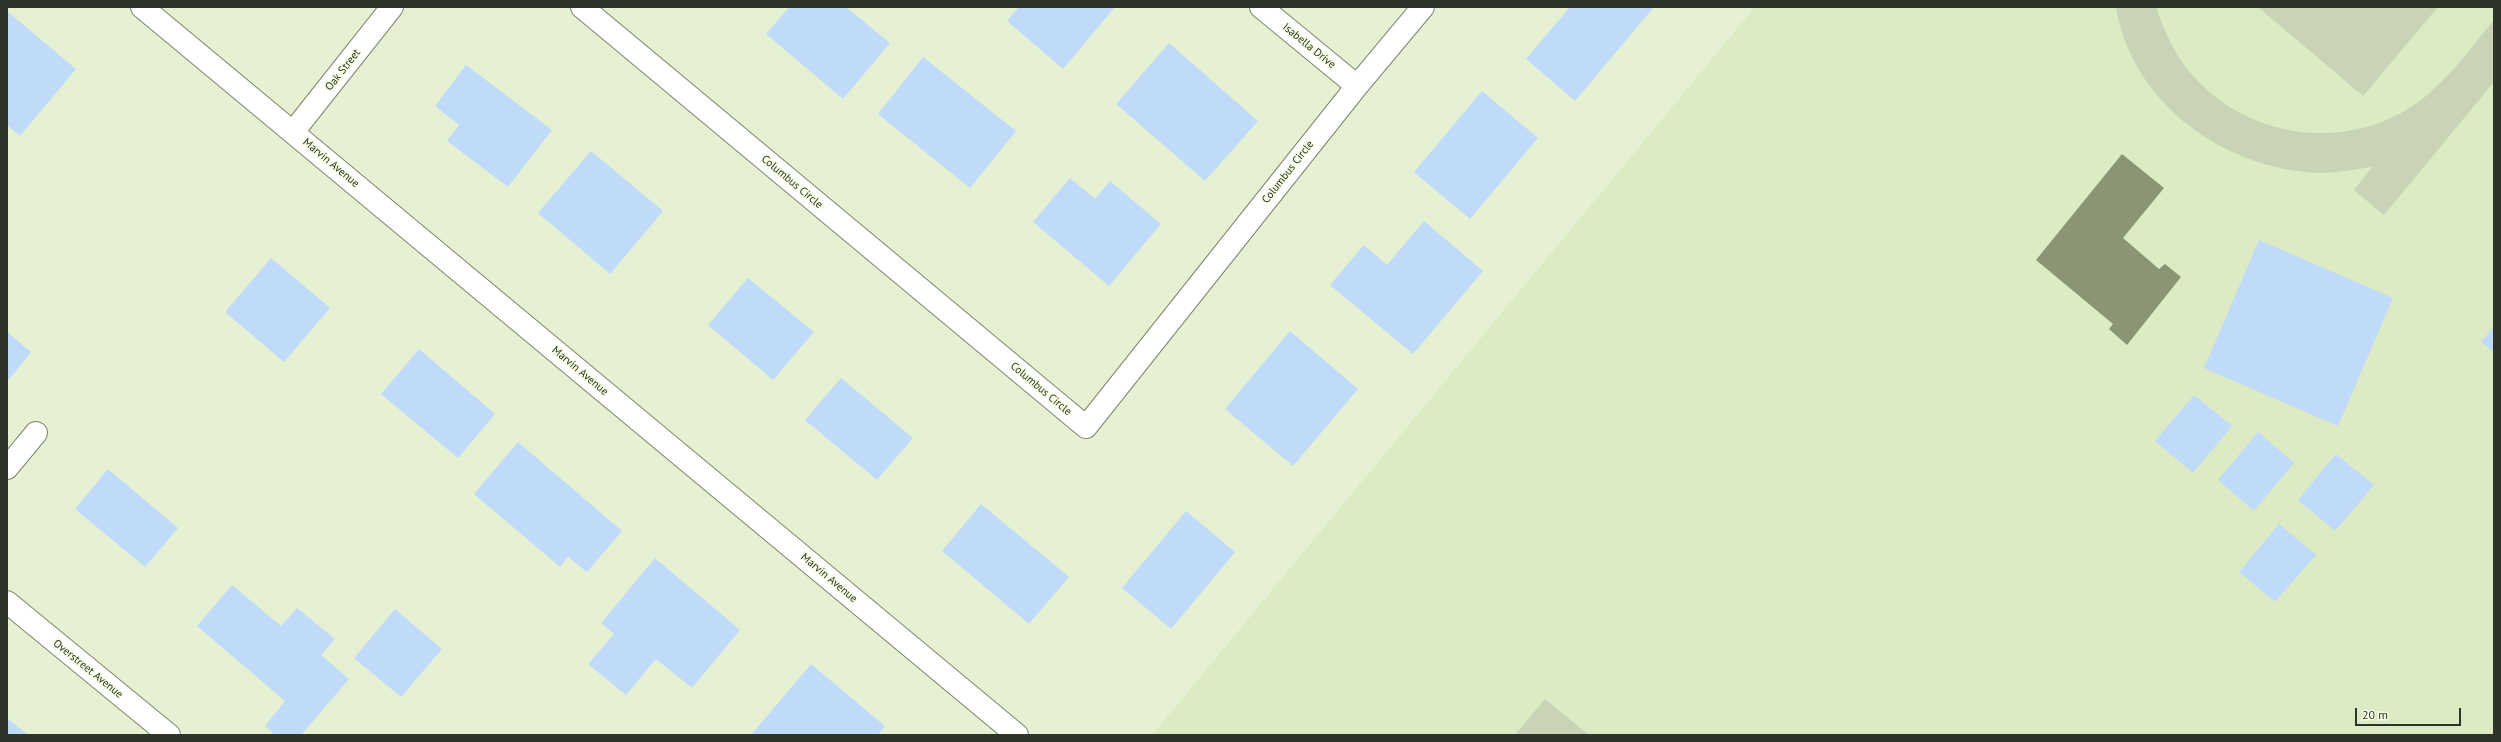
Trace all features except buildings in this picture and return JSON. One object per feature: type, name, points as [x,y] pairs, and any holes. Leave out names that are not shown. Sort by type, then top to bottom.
[{"type":"street","name":"Marvin Avenue","points":[[142,7],[1016,735]]},
{"type":"street","name":"Oak Street","points":[[293,132],[392,7]]},
{"type":"street","name":"Columbus Circle","points":[[582,7],[1086,427],[1357,86],[1423,7]]},
{"type":"street","name":"Isabella Drive","points":[[1261,7],[1357,86]]},
{"type":"street","points":[[7,468],[36,433]]},
{"type":"street","name":"Overstreet Avenue","points":[[7,602],[169,735]]},
{"type":"shaded area","points":[[1755,7],[2494,7],[2494,735],[1152,735]]},
{"type":"shaded area","points":[[2116,7],[2156,7],[2167,35],[2181,60],[2193,76],[2215,97],[2240,113],[2268,124],[2296,131],[2326,133],[2355,130],[2384,121],[2411,107],[2445,78],[2494,20],[2494,82],[2384,215],[2354,190],[2372,167],[2339,172],[2314,173],[2272,166],[2240,155],[2210,140],[2183,121],[2159,97],[2139,70],[2125,40]]},
{"type":"shaded area","points":[[2258,7],[2438,7],[2363,96]]},
{"type":"shaded area","points":[[2122,154],[2164,188],[2123,238],[2159,269],[2165,264],[2181,277],[2127,345],[2109,329],[2113,324],[2036,260]]},
{"type":"shaded area","points":[[1545,699],[1589,735],[1515,735]]}]
